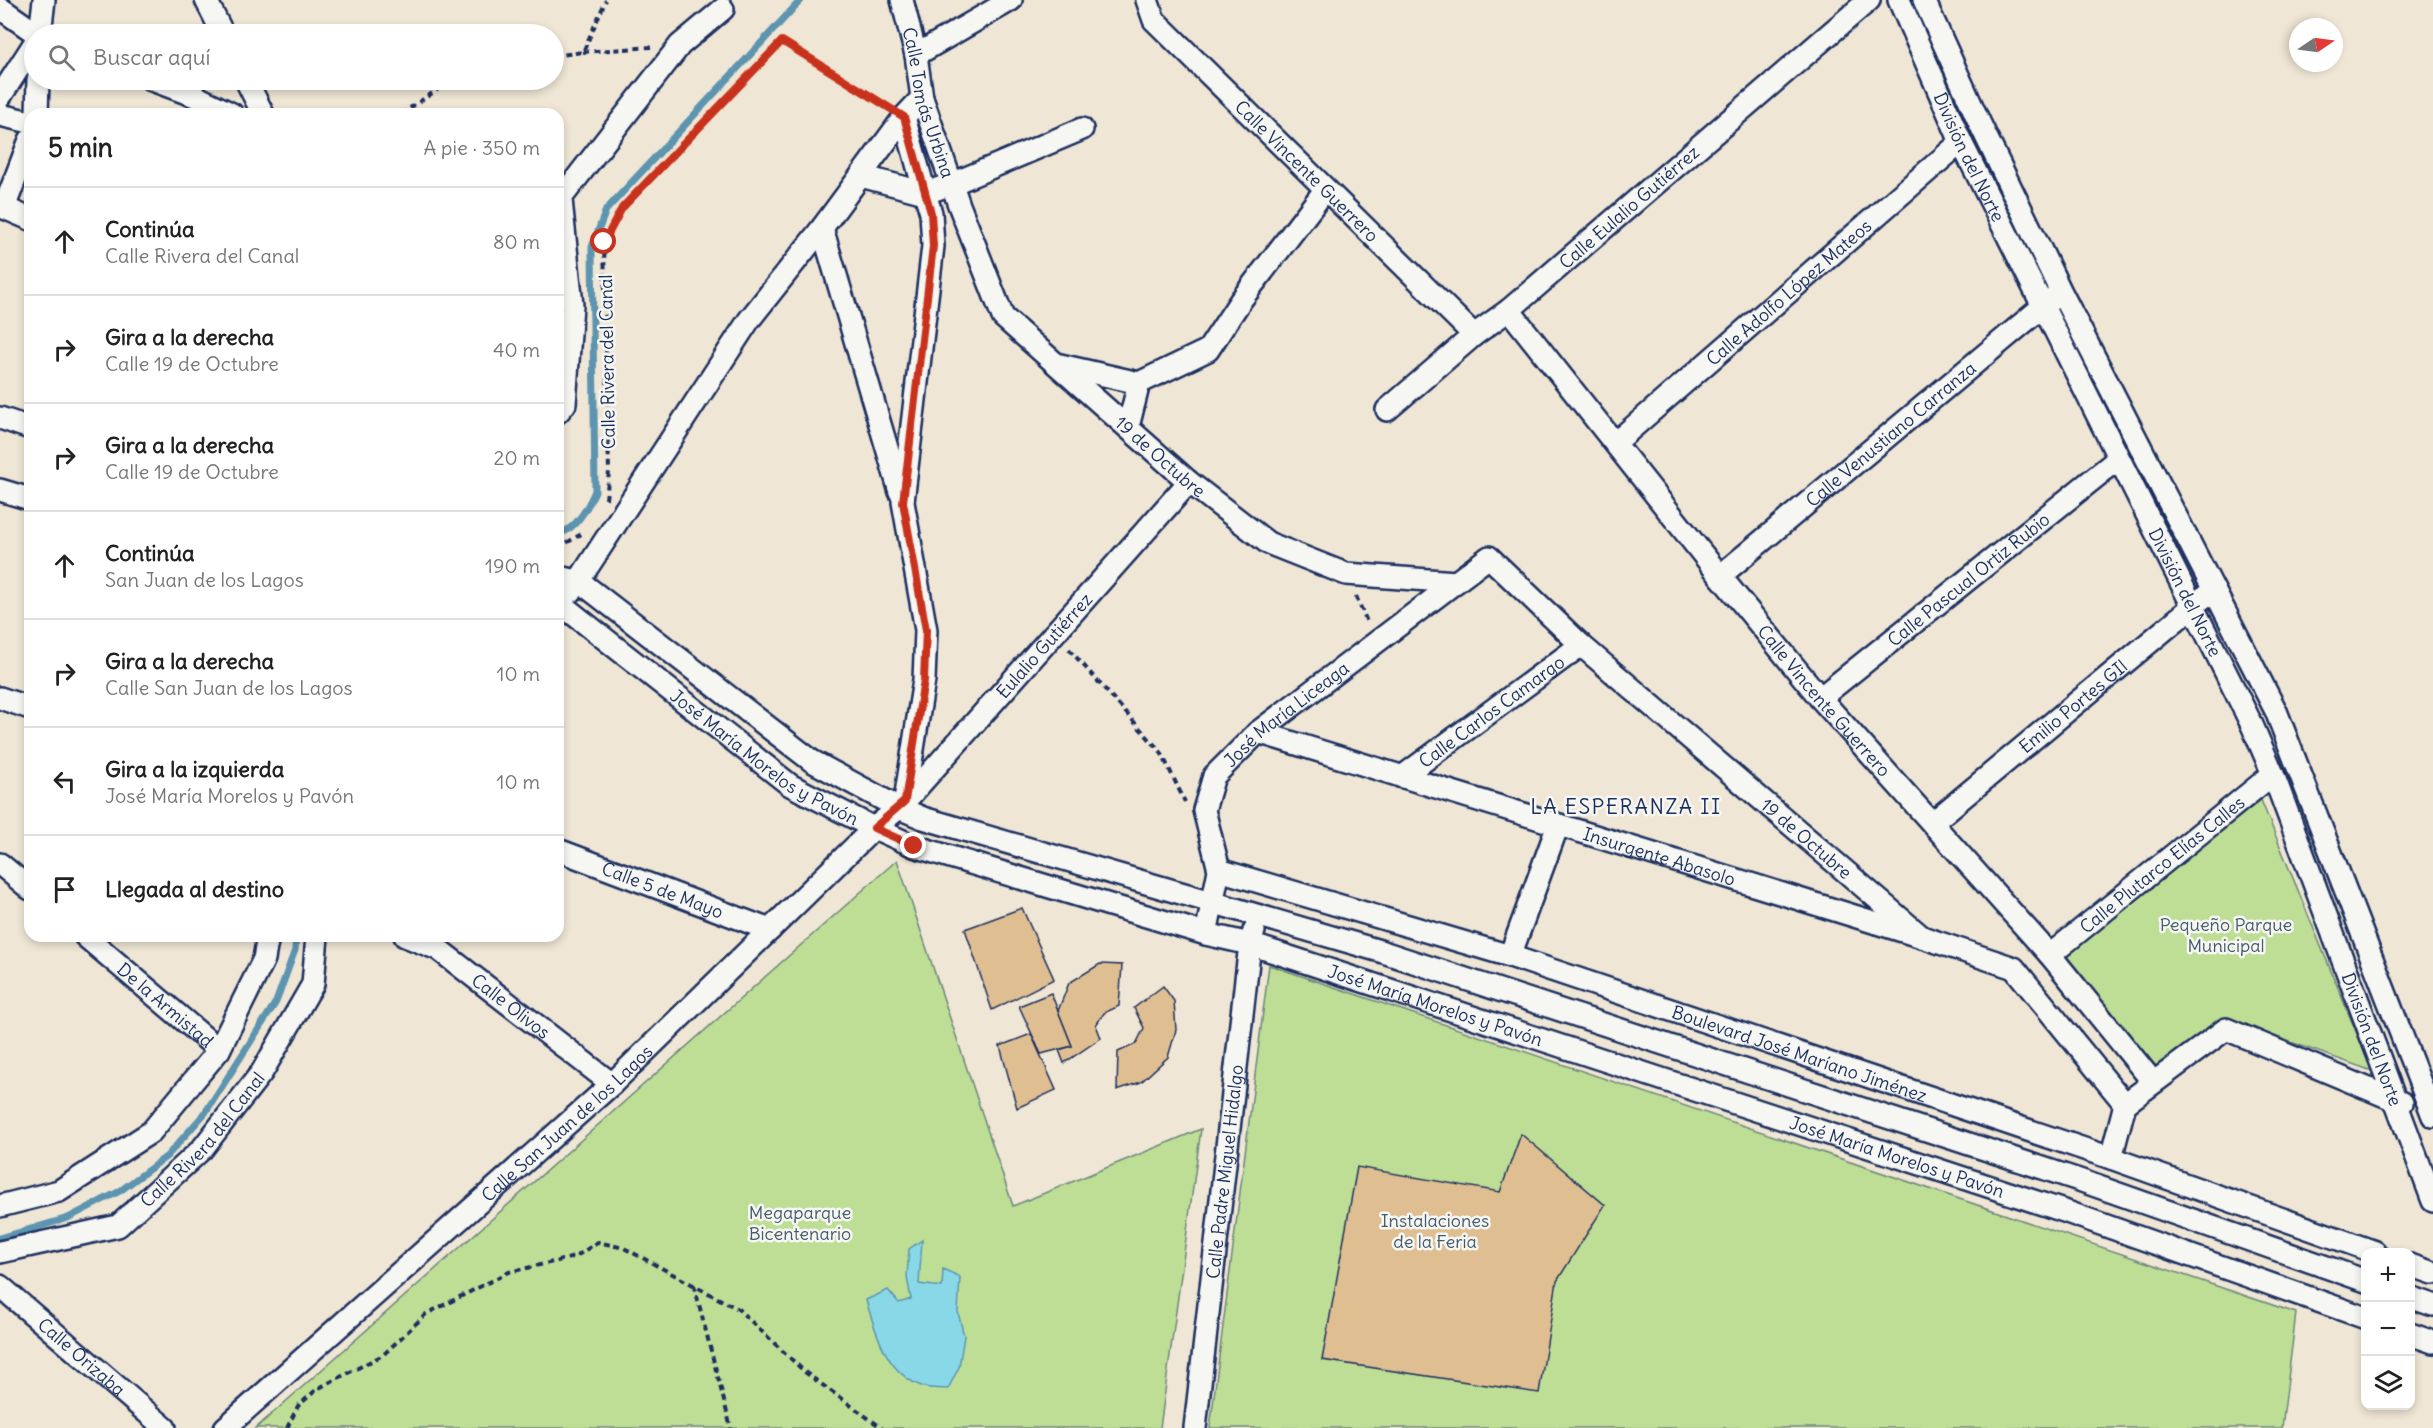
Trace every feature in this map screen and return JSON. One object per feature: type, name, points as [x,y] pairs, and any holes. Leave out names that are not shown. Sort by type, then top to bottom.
[{"type":"street","points":[[40,24],[44,0]]},
{"type":"street","name":"Calle Tomás Urbina","points":[[902,0],[916,55],[922,98],[959,205]]},
{"type":"street","points":[[916,55],[1011,0]]},
{"type":"street","name":"Calle Vincente Guerrero","points":[[1147,0],[1154,20],[1474,335]]},
{"type":"street","name":"Calle Eulalio Gutiérrez","points":[[1387,410],[1474,335],[1509,310],[1869,0]]},
{"type":"street","name":"División del Norte","points":[[1899,0],[1961,142],[2252,725],[2273,774],[2433,1201]]},
{"type":"street","name":"División del Norte","points":[[1924,0],[1981,126],[2061,292],[2276,711],[2432,1112]]},
{"type":"street","points":[[205,24],[208,3]]},
{"type":"street","points":[[208,3],[218,24]]},
{"type":"street","name":"Calle Rivera del Canal","points":[[564,196],[680,45],[717,3]]},
{"type":"street","points":[[0,8],[24,24]]},
{"type":"street","points":[[0,97],[24,60]]},
{"type":"street","points":[[37,108],[38,90]]},
{"type":"street","points":[[180,90],[220,108]]},
{"type":"street","points":[[250,90],[258,108]]},
{"type":"street","points":[[568,579],[749,320],[822,228],[904,117],[922,98]]},
{"type":"street","points":[[0,115],[24,121]]},
{"type":"street","points":[[903,502],[933,246],[931,213],[904,117]]},
{"type":"street","points":[[861,176],[925,193],[952,184],[1082,129]]},
{"type":"street","name":"Calle Adolfo López Mateos","points":[[1615,443],[1961,142]]},
{"type":"street","points":[[24,154],[2,207],[24,216]]},
{"type":"street","points":[[1057,364],[1139,383],[1208,350],[1241,300],[1326,190]]},
{"type":"street","name":"19 de Octubre","points":[[959,205],[1003,316],[1189,482],[1268,543],[1346,574],[1456,582]]},
{"type":"street","points":[[822,228],[903,502],[926,630],[924,680],[902,804]]},
{"type":"street","name":"Calle Rivera del Canal","points":[[564,236],[572,305],[564,405]]},
{"type":"street","name":"Calle Venustiano Carranza","points":[[1720,576],[2061,292]]},
{"type":"street","name":"Calle Vincente Guerrero","points":[[1509,310],[1820,698],[2050,955],[2153,1082]]},
{"type":"street","points":[[1128,427],[1139,383]]},
{"type":"street","points":[[0,418],[24,426]]},
{"type":"street","name":"Calle Pascual Ortiz Rubio","points":[[1820,698],[2118,459]]},
{"type":"street","name":"Eulalio Gutiérrez","points":[[902,804],[1189,482]]},
{"type":"street","points":[[0,490],[24,497]]},
{"type":"street","name":"19 de Octubre","points":[[1490,557],[1581,645],[1922,937],[2014,968],[2125,1104]]},
{"type":"street","name":"José María Liceaga","points":[[1206,934],[1219,870],[1204,810],[1214,776],[1258,732],[1490,557]]},
{"type":"street","name":"José María Morelos y Pavón","points":[[568,579],[812,761],[902,804],[923,818],[1380,951],[2068,1176],[2361,1279]]},
{"type":"street","name":"Emilio Portes GIl","points":[[1932,823],[2214,588]]},
{"type":"street","name":"José María Morelos y Pavón","points":[[564,605],[790,785],[914,846],[1206,934],[1250,944],[2067,1212],[2361,1316]]},
{"type":"street","name":"Calle Carlos Camargo","points":[[1402,777],[1581,645]]},
{"type":"street","points":[[0,698],[24,706]]},
{"type":"street","name":"Insurgente Abasolo","points":[[1258,732],[1922,937]]},
{"type":"street","name":"Calle Plutarco Elías Calles","points":[[2050,955],[2273,774]]},
{"type":"street","name":"Calle San Juan de los Lagos","points":[[225,1428],[612,1084],[874,828],[902,804]]},
{"type":"street","points":[[1510,956],[1558,825]]},
{"type":"street","name":"Calle 5 de Mayo","points":[[564,852],[770,930]]},
{"type":"street","points":[[0,864],[24,884]]},
{"type":"street","name":"Boulevard José Maríano Jiménez","points":[[1219,870],[1510,956],[2111,1158],[2364,1248]]},
{"type":"street","name":"Calle Padre Miguel Hidalgo","points":[[1195,1428],[1250,944],[1258,916]]},
{"type":"street","name":"De la Armistad","points":[[92,942],[219,1050]]},
{"type":"street","points":[[0,1206],[59,1191],[151,1132],[219,1050],[264,959],[267,942]]},
{"type":"street","name":"Calle Rivera del Canal","points":[[0,1252],[118,1226],[202,1149],[262,1072],[313,984],[316,942]]},
{"type":"street","name":"Calle Olivos","points":[[419,942],[438,950],[612,1084]]},
{"type":"street","points":[[2111,1158],[2125,1104],[2226,1029],[2395,1102],[2432,1112]]},
{"type":"street","points":[[2415,1267],[2433,1273]]},
{"type":"street","name":"Calle Orizaba","points":[[0,1286],[165,1428]]},
{"type":"street","points":[[2415,1299],[2433,1305]]},
{"type":"street","points":[[2415,1336],[2433,1342]]},
{"type":"path","points":[[583,52],[606,0]]},
{"type":"path","name":"Calle Rivera del Canal","points":[[605,503],[609,472],[604,242],[622,208],[782,41],[904,117]]},
{"type":"path","points":[[564,55],[680,45]]},
{"type":"path","points":[[410,108],[437,90]]},
{"type":"path","points":[[564,544],[588,528]]},
{"type":"path","points":[[1346,574],[1376,642]]},
{"type":"path","points":[[1054,633],[1161,752],[1190,811]]},
{"type":"path","points":[[287,1428],[298,1406],[317,1389],[383,1354],[426,1314],[509,1272],[575,1257],[598,1242],[624,1248],[738,1309],[806,1372],[882,1428]]},
{"type":"path","points":[[694,1284],[731,1428]]},
{"type":"green space","name":"Pequeño Parque Municipal","points":[[2261,800],[2372,1071],[2224,1018],[2152,1069],[2063,956]]},
{"type":"green space","name":"Megaparque Bicentenario","points":[[897,860],[1013,1206],[1201,1129],[1160,1428],[256,1428]]},
{"type":"green space","name":"Instalaciones de la Feria","points":[[1269,965],[2296,1313],[2282,1428],[1210,1428]]},
{"type":"water","points":[[922,1240],[919,1284],[942,1287],[943,1269],[960,1277],[958,1312],[964,1336],[959,1367],[948,1389],[924,1387],[901,1373],[885,1352],[866,1300],[888,1290],[899,1303],[911,1299],[907,1277],[909,1249]]},
{"type":"building","points":[[1022,908],[1054,979],[992,1010],[965,929]]},
{"type":"building","points":[[1100,964],[1122,965],[1119,1006],[1104,1013],[1096,1025],[1101,1038],[1064,1063],[1059,1050],[1072,1046],[1058,1011],[1069,983]]},
{"type":"building","points":[[1163,986],[1174,1001],[1176,1030],[1168,1057],[1141,1082],[1117,1090],[1118,1052],[1136,1044],[1144,1028],[1134,1008]]},
{"type":"building","points":[[1051,993],[1072,1046],[1041,1054],[1019,1006]]},
{"type":"building","points":[[1031,1034],[1056,1090],[1017,1108],[1000,1046]]},
{"type":"building","points":[[1521,1134],[1605,1205],[1557,1281],[1539,1393],[1322,1360],[1357,1167],[1500,1192]]},
{"type":"waterway","points":[[564,532],[576,523],[595,491],[592,247],[606,210],[801,0]]},
{"type":"waterway","points":[[0,1238],[68,1218],[120,1191],[167,1156],[205,1113],[276,1002],[295,950],[296,942]]},
{"type":"district","name":"LA ESPERANZA II","points":[[1626,806]]},
{"type":"route","points":[[604,242],[622,208],[782,41],[904,117],[931,213],[933,246],[903,502],[926,630],[924,680],[905,801],[874,828],[914,846]]}]
